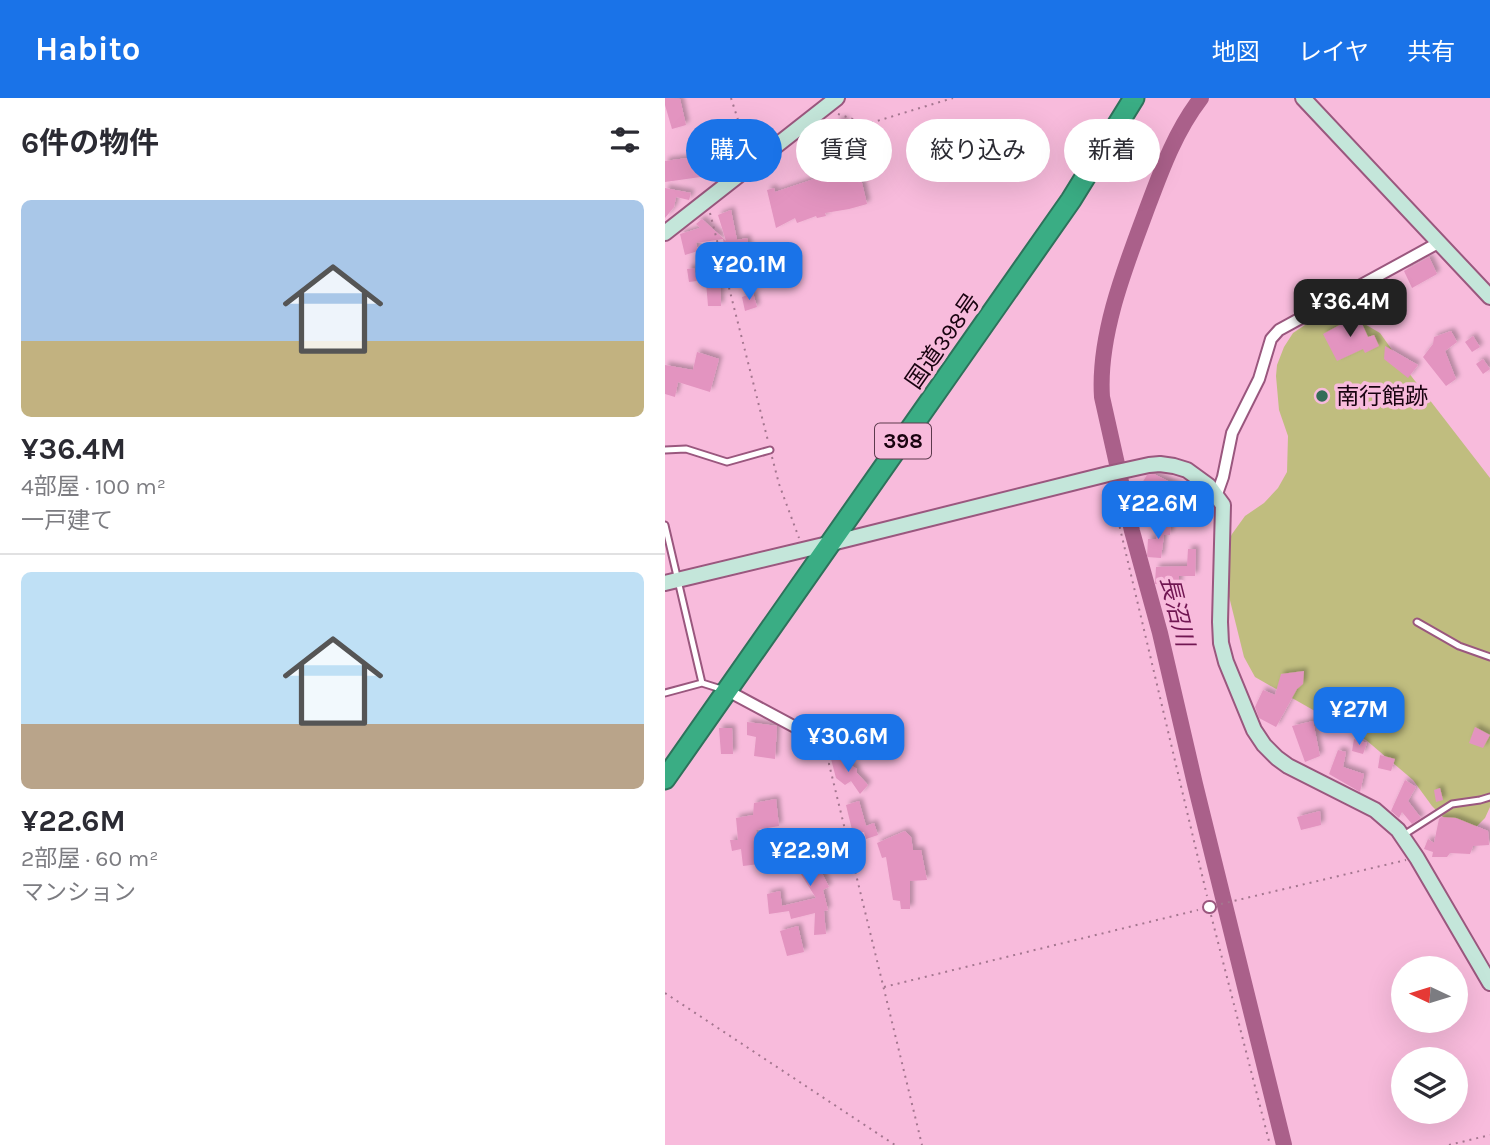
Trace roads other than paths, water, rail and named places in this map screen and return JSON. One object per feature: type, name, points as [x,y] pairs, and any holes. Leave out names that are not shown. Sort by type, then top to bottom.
[{"type":"highway","name":"国道398号","points":[[665,779],[1071,200],[1134,98]]},
{"type":"street","points":[[665,233],[837,98]]},
{"type":"street","points":[[1303,98],[1490,297]]},
{"type":"street","points":[[1217,494],[1232,433],[1259,379],[1271,339],[1279,330],[1438,243]]},
{"type":"street","points":[[671,581],[1108,474],[1160,464],[1187,470],[1217,494],[1223,505],[1221,643],[1254,730],[1264,745],[1288,766],[1375,810],[1389,821],[1417,858],[1490,983]]},
{"type":"street","points":[[728,691],[830,748]]},
{"type":"lane","points":[[665,450],[687,449],[727,462],[770,450]]},
{"type":"lane","points":[[665,525],[671,581],[702,683]]},
{"type":"lane","points":[[1417,622],[1459,646],[1490,657]]},
{"type":"lane","points":[[665,693],[702,683],[728,691]]},
{"type":"lane","points":[[1402,836],[1452,804],[1490,797]]},
{"type":"waterway","name":"長沼川","points":[[1201,98],[1168,154],[1121,281],[1104,351],[1102,397],[1132,531],[1160,633],[1284,1145]]},
{"type":"place","name":"南行館跡","points":[[1322,396]]}]
